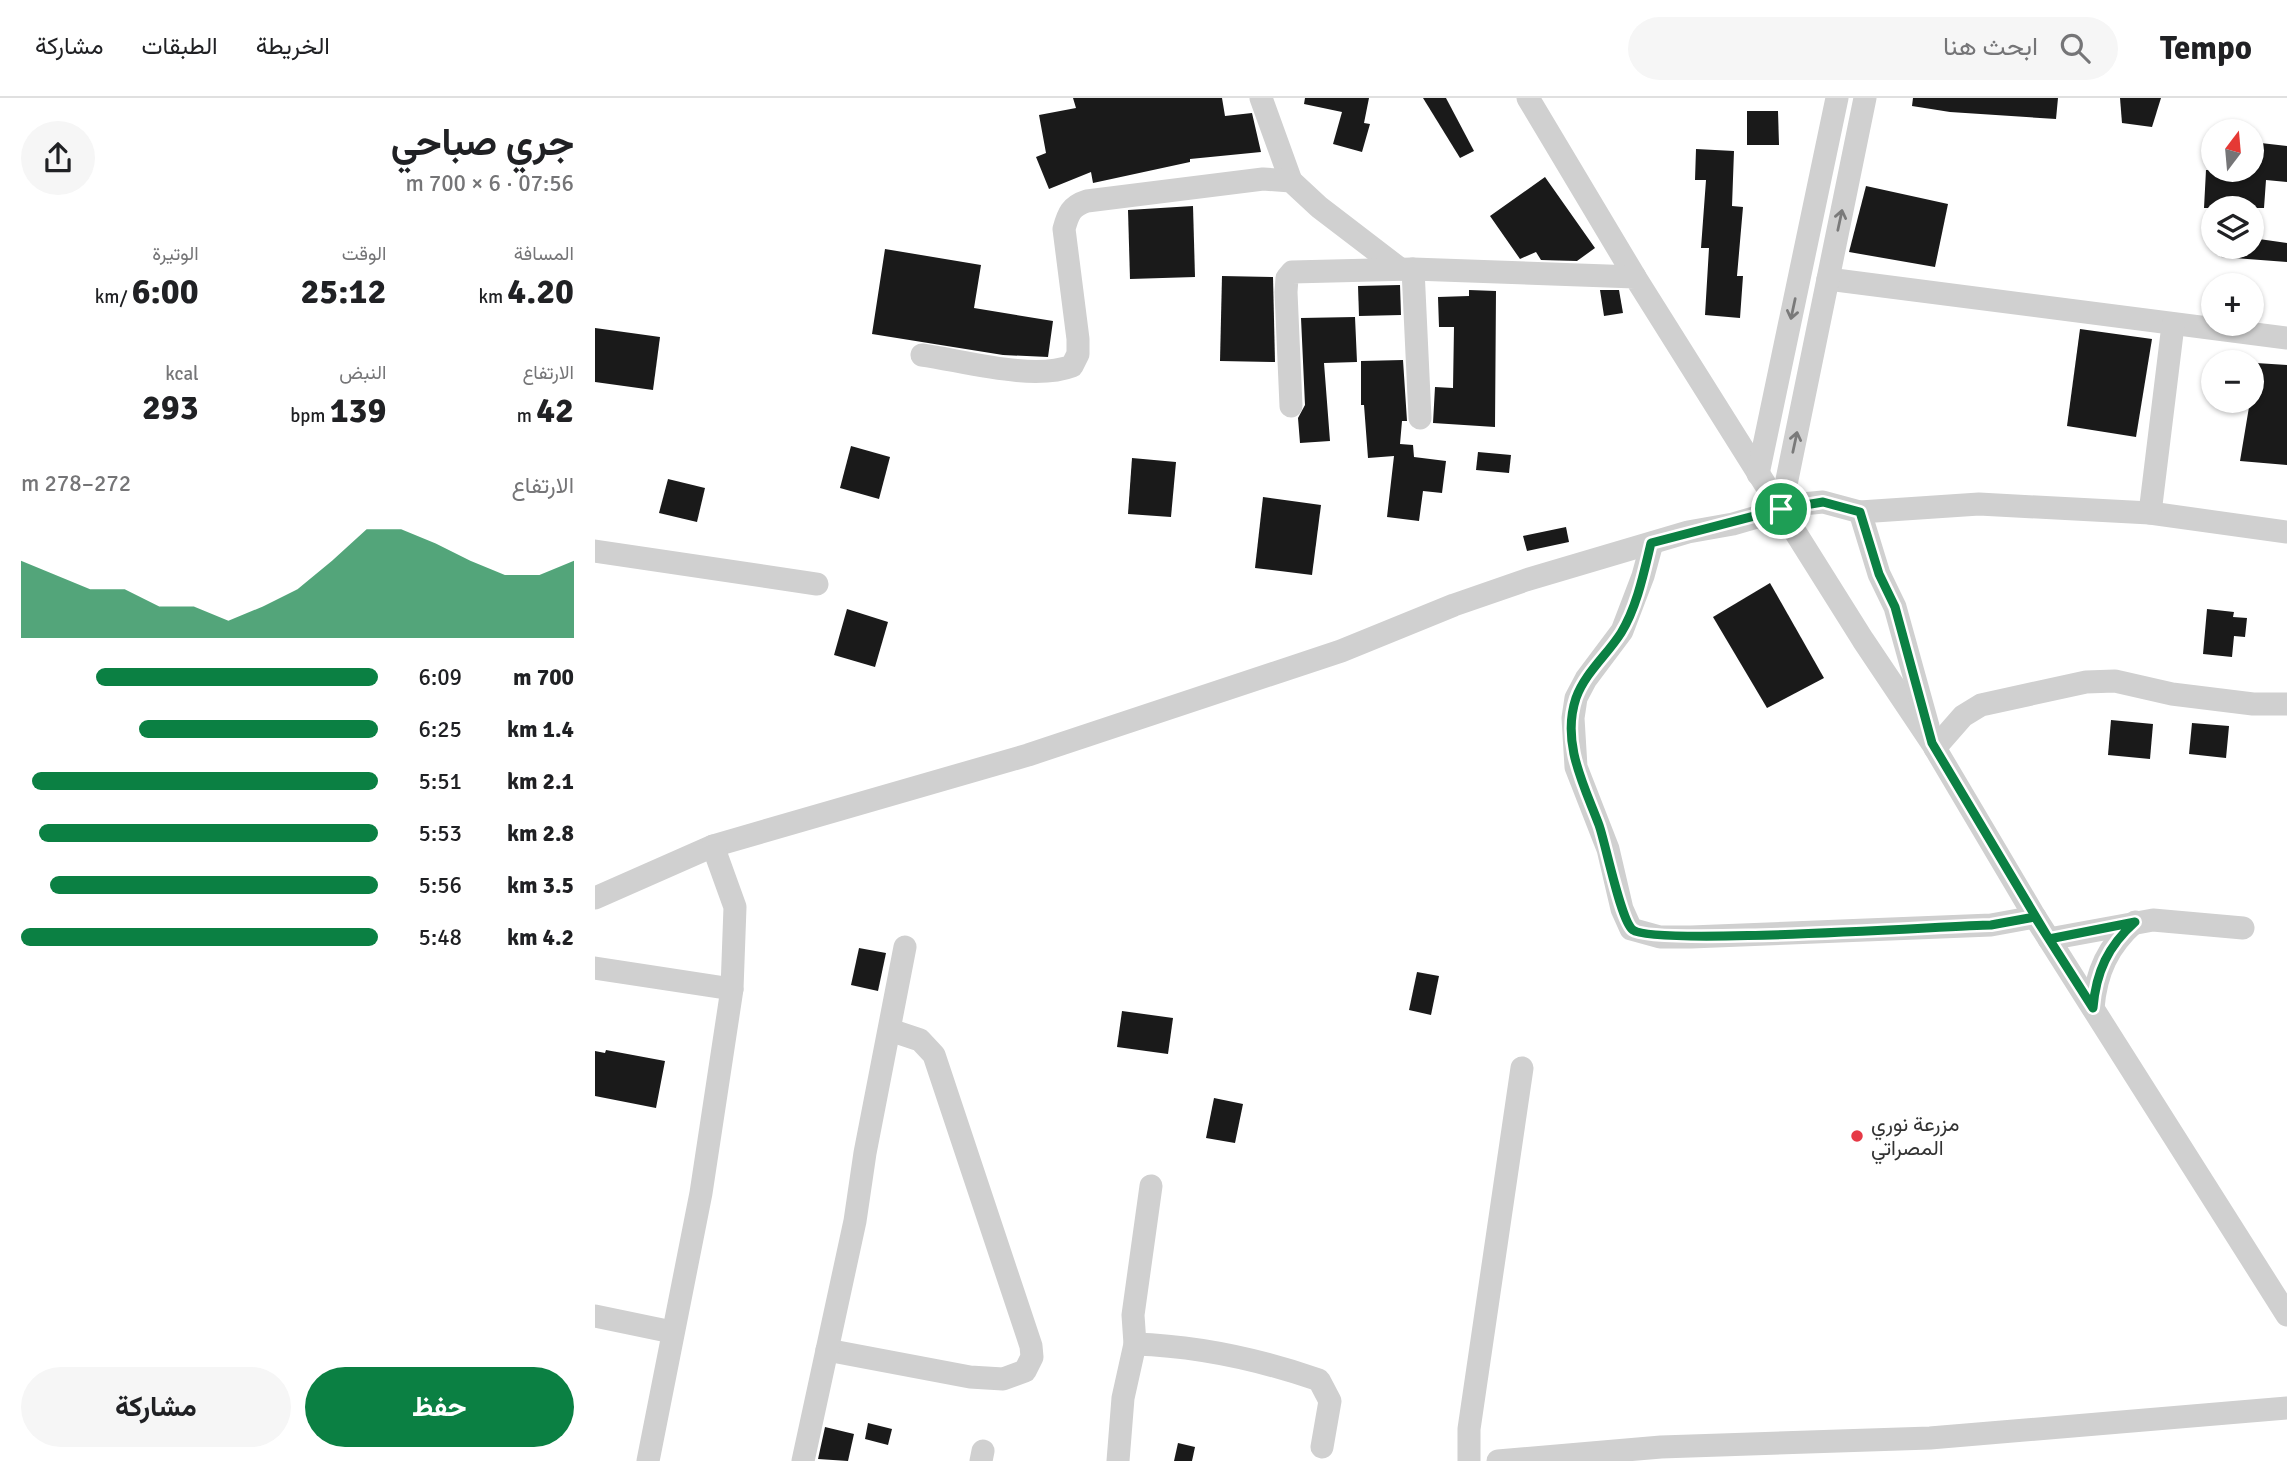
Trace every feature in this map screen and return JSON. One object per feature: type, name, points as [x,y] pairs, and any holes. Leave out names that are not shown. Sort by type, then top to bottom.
[{"type":"street","points":[[1261,98],[1291,181],[1319,207],[1407,269],[1420,418]]},
{"type":"street","points":[[1528,98],[1635,277],[1863,640],[1934,746],[2035,917],[2287,1315]]},
{"type":"street","points":[[1758,474],[1837,98]]},
{"type":"street","points":[[1781,509],[1865,98]]},
{"type":"street","points":[[922,355],[1035,372],[1061,370],[1072,366],[1078,354],[1079,339],[1064,229],[1067,215],[1074,205],[1263,179],[1291,181]]},
{"type":"street","points":[[1291,406],[1287,278],[1292,272],[1407,269],[1635,277]]},
{"type":"street","points":[[1828,279],[2287,338]]},
{"type":"street","points":[[2150,513],[2173,325]]},
{"type":"street","points":[[595,898],[713,846],[1015,760],[1303,664],[1514,584],[1651,543],[1781,509],[1823,502],[1860,512],[1979,503],[2150,513],[2287,532]]},
{"type":"street","points":[[1860,512],[1879,574],[1895,607],[1934,746]]},
{"type":"street","points":[[1651,543],[1643,576],[1622,631],[1586,679],[1576,698],[1573,718],[1576,767],[1608,849],[1622,909],[1631,929],[1660,937],[1691,937],[1991,925],[2035,917]]},
{"type":"street","points":[[595,551],[817,584]]},
{"type":"street","points":[[1934,746],[1963,716],[1981,705],[2086,682],[2115,681],[2172,694],[2253,704],[2287,704]]},
{"type":"street","points":[[648,1461],[703,1179],[732,989],[735,907],[713,846]]},
{"type":"street","points":[[2049,939],[2135,922],[2171,921],[2243,928]]},
{"type":"street","points":[[2093,1008],[2095,989],[2107,954],[2117,938],[2135,922]]},
{"type":"street","points":[[803,1461],[855,1221],[865,1153],[905,947]]},
{"type":"street","points":[[595,968],[732,989]]},
{"type":"street","points":[[827,1350],[970,1377],[1003,1379],[1025,1371],[1032,1357],[1031,1346],[934,1055],[920,1040],[890,1030]]},
{"type":"street","points":[[1469,1461],[1469,1429],[1522,1068]]},
{"type":"street","points":[[1118,1461],[1123,1398],[1135,1344],[1133,1315],[1151,1186]]},
{"type":"street","points":[[2263,1278],[2287,1276]]},
{"type":"street","points":[[595,1316],[672,1332]]},
{"type":"street","points":[[1135,1344],[1163,1345],[1214,1354],[1290,1370],[1319,1380],[1330,1401],[1322,1447]]},
{"type":"street","points":[[1498,1461],[1661,1447],[1930,1438],[2287,1408]]},
{"type":"building","points":[[1073,98],[1222,98],[1225,116],[1252,113],[1261,152],[1190,159],[1190,162],[1093,183],[1091,172],[1049,189],[1036,157],[1046,153],[1039,115],[1076,108]]},
{"type":"building","points":[[1305,98],[1369,98],[1364,123],[1370,124],[1362,152],[1333,144],[1342,112],[1304,104]]},
{"type":"building","points":[[1423,98],[1446,98],[1474,151],[1460,158]]},
{"type":"building","points":[[1913,98],[2058,98],[2056,119],[1950,112],[1912,106]]},
{"type":"building","points":[[2120,98],[2161,98],[2152,127],[2122,123]]},
{"type":"building","points":[[1747,111],[1778,111],[1779,145],[1747,145]]},
{"type":"building","points":[[2265,143],[2287,146],[2287,182],[2266,180],[2264,208],[2264,196],[2205,196],[2205,182],[2265,182]]},
{"type":"building","points":[[1696,149],[1734,151],[1732,206],[1743,207],[1737,276],[1743,276],[1740,318],[1705,315],[1709,248],[1701,248],[1706,180],[1695,180]]},
{"type":"building","points":[[1545,177],[1595,248],[1577,261],[1541,260],[1536,252],[1520,259],[1490,216]]},
{"type":"building","points":[[1866,186],[1948,204],[1935,267],[1849,252]]},
{"type":"building","points":[[1193,206],[1195,277],[1130,279],[1128,210]]},
{"type":"building","points":[[2264,240],[2287,243],[2287,262],[2247,259],[2264,259]]},
{"type":"building","points":[[885,249],[981,265],[974,308],[1053,321],[1048,357],[1003,355],[872,334]]},
{"type":"building","points":[[1222,276],[1273,277],[1275,362],[1220,361]]},
{"type":"building","points":[[1400,285],[1401,315],[1359,316],[1358,286]]},
{"type":"building","points":[[1469,290],[1496,291],[1495,427],[1433,423],[1435,387],[1453,388],[1454,327],[1439,327],[1438,297],[1469,296]]},
{"type":"building","points":[[1600,290],[1619,290],[1623,313],[1604,316]]},
{"type":"building","points":[[1355,317],[1357,362],[1324,363],[1330,441],[1300,443],[1298,418],[1305,405],[1301,318]]},
{"type":"building","points":[[595,328],[660,337],[653,390],[595,382]]},
{"type":"building","points":[[2080,329],[2152,339],[2136,437],[2067,426]]},
{"type":"building","points":[[1403,360],[1407,421],[1402,421],[1400,444],[1413,445],[1414,457],[1446,461],[1442,493],[1423,491],[1419,521],[1387,517],[1394,456],[1368,458],[1364,405],[1361,405],[1361,361]]},
{"type":"building","points":[[2264,364],[2287,365],[2287,465],[2240,461],[2248,413],[2264,413]]},
{"type":"building","points":[[851,446],[890,457],[879,499],[840,488]]},
{"type":"building","points":[[1478,452],[1511,455],[1509,473],[1476,470]]},
{"type":"building","points":[[1132,458],[1176,462],[1171,517],[1128,514]]},
{"type":"building","points":[[668,479],[705,488],[697,522],[659,513]]},
{"type":"building","points":[[1263,497],[1321,505],[1312,575],[1255,568]]},
{"type":"building","points":[[1566,527],[1569,542],[1527,551],[1523,536]]},
{"type":"building","points":[[1770,583],[1824,678],[1767,708],[1713,617]]},
{"type":"building","points":[[847,609],[888,622],[875,667],[834,655]]},
{"type":"building","points":[[2207,609],[2234,612],[2233,617],[2247,618],[2245,637],[2234,636],[2232,657],[2203,654]]},
{"type":"building","points":[[2111,720],[2153,724],[2150,759],[2108,755]]},
{"type":"building","points":[[2192,723],[2229,726],[2226,758],[2189,754]]},
{"type":"building","points":[[859,948],[886,953],[878,991],[851,985]]},
{"type":"building","points":[[1417,972],[1439,976],[1431,1015],[1409,1010]]},
{"type":"building","points":[[1122,1011],[1173,1018],[1168,1054],[1117,1047]]},
{"type":"building","points":[[606,1050],[665,1061],[656,1108],[595,1096],[595,1051],[605,1053]]},
{"type":"building","points":[[1214,1098],[1243,1104],[1235,1143],[1206,1138]]},
{"type":"building","points":[[868,1423],[892,1429],[888,1445],[865,1439]]},
{"type":"building","points":[[825,1427],[854,1434],[848,1461],[818,1459]]},
{"type":"building","points":[[1178,1443],[1195,1447],[1192,1461],[1174,1461]]},
{"type":"place","name":"مزرعة نوري المصراتي","points":[[1857,1136]]},
{"type":"route","points":[[1781,509],[1733,524],[1688,532],[1651,543],[1643,576],[1622,631],[1586,679],[1576,698],[1573,718],[1576,767],[1608,849],[1628,925],[1641,934],[1691,937],[1991,925],[2035,917],[2049,939],[2093,1008],[2099,971],[2107,954],[2117,938],[2135,922],[2049,939],[1932,743],[1895,607],[1879,574],[1860,512],[1823,502],[1781,509]]}]
